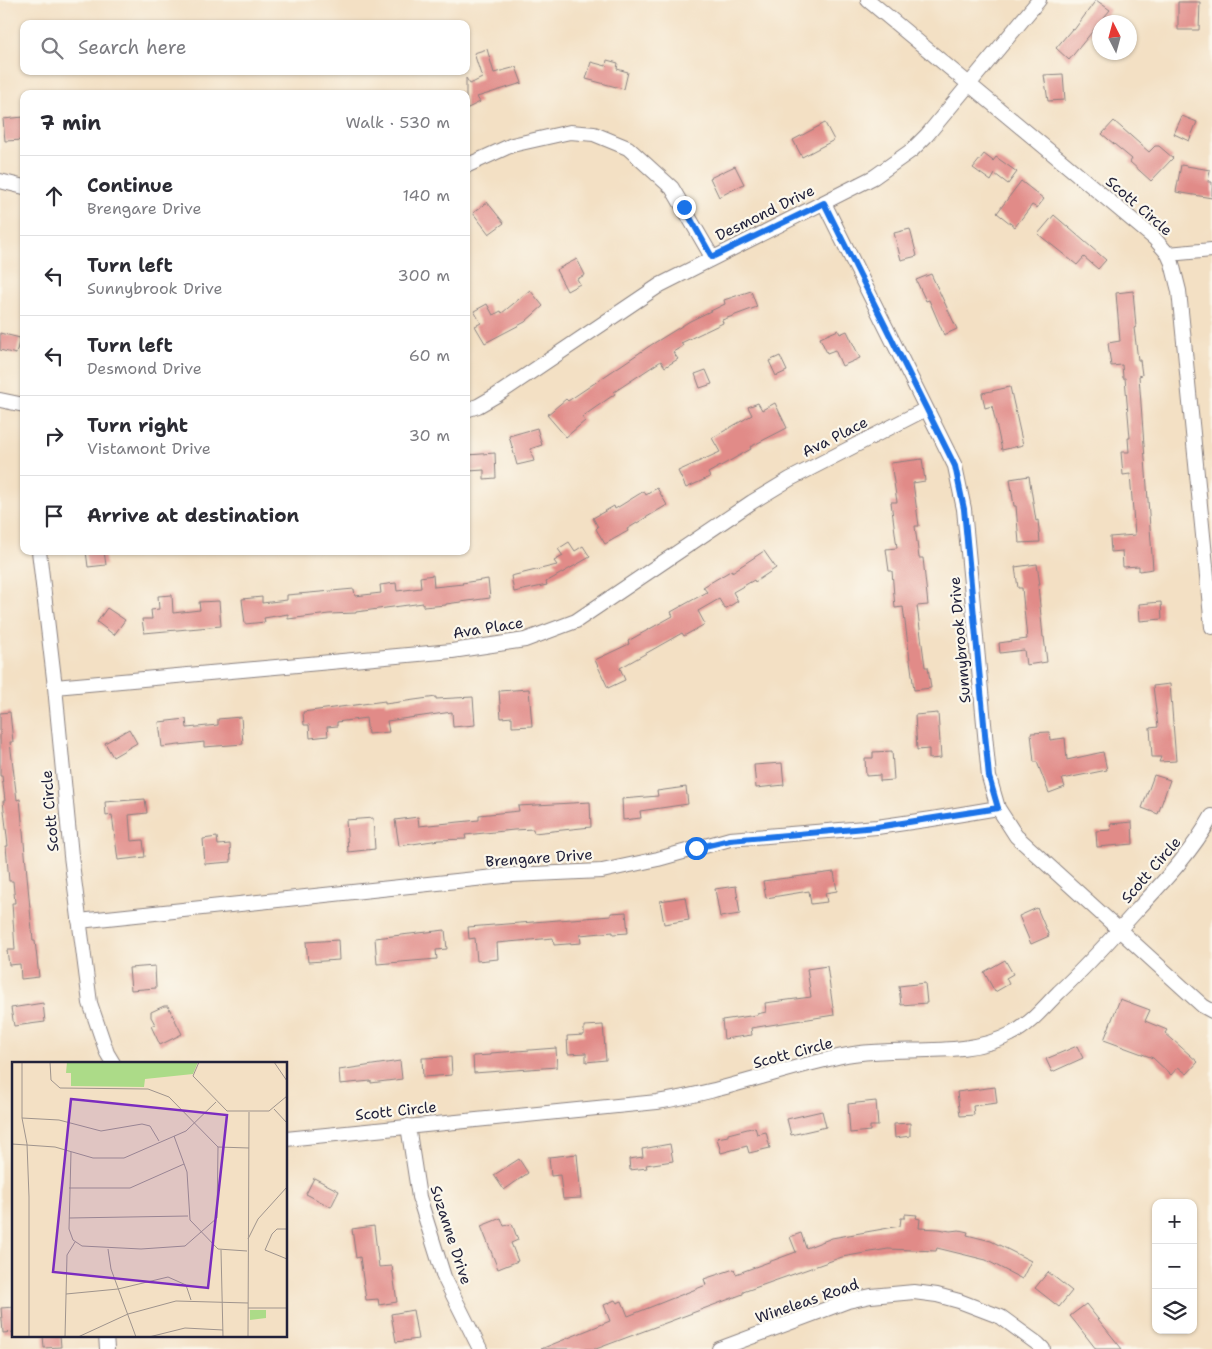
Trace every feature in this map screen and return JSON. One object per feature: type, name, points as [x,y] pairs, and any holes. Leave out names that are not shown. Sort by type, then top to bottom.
[{"type":"street","name":"Scott Circle","points":[[868,0],[1154,238],[1168,254],[1179,290],[1212,627]]},
{"type":"street","name":"Desmond Drive","points":[[470,409],[498,394],[660,285],[712,257],[874,177],[912,150],[927,135],[1039,0]]},
{"type":"street","points":[[470,164],[512,145],[570,132],[594,134],[628,148],[672,188],[712,257]]},
{"type":"street","points":[[0,181],[20,186]]},
{"type":"street","name":"Sunnybrook Drive","points":[[824,203],[955,466],[964,509],[989,777],[998,808],[1016,836],[1203,1006],[1212,1011]]},
{"type":"street","points":[[1168,254],[1212,250]]},
{"type":"street","points":[[0,400],[20,404]]},
{"type":"street","name":"Ava Place","points":[[55,687],[452,651],[525,640],[576,621],[752,502],[790,479],[926,410]]},
{"type":"street","name":"Scott Circle","points":[[39,555],[55,687],[71,856],[90,1003],[107,1053],[112,1062]]},
{"type":"street","name":"Brengare Drive","points":[[79,922],[513,875],[602,870],[658,859],[730,840],[877,827],[998,808]]},
{"type":"street","name":"Scott Circle","points":[[288,1138],[657,1102],[706,1093],[846,1055],[871,1051],[943,1050],[990,1042],[1012,1034],[1023,1027],[1086,967],[1185,858],[1200,838],[1212,816]]},
{"type":"street","name":"Suzanne Drive","points":[[408,1126],[419,1197],[444,1277],[480,1349]]},
{"type":"street","name":"Wineleas Road","points":[[719,1349],[848,1302],[871,1296],[914,1292],[952,1299],[1001,1317],[1043,1349]]},
{"type":"street","points":[[106,1336],[107,1349]]},
{"type":"building","points":[[1096,0],[1110,10],[1106,15],[1092,15],[1092,32],[1069,60],[1056,48],[1072,29],[1074,30]]},
{"type":"building","points":[[1178,2],[1200,2],[1199,30],[1178,30]]},
{"type":"building","points":[[487,49],[494,73],[516,67],[522,83],[477,97],[480,102],[470,107],[470,90],[466,90],[466,78],[470,84],[482,78],[474,53]]},
{"type":"building","points":[[607,60],[618,63],[617,69],[628,72],[624,89],[586,79],[591,62],[606,66]]},
{"type":"building","points":[[1063,74],[1065,100],[1048,101],[1044,75]]},
{"type":"building","points":[[1182,116],[1197,122],[1189,141],[1174,134]]},
{"type":"building","points":[[20,117],[20,140],[5,141],[3,119]]},
{"type":"building","points":[[1114,121],[1149,152],[1155,146],[1159,146],[1173,158],[1151,181],[1130,162],[1132,159],[1102,134]]},
{"type":"building","points":[[825,123],[834,140],[802,157],[793,140]]},
{"type":"building","points":[[984,154],[993,161],[996,157],[1017,172],[1008,184],[995,174],[991,181],[973,168]]},
{"type":"building","points":[[1181,165],[1210,170],[1208,182],[1212,182],[1212,198],[1176,192]]},
{"type":"building","points":[[735,166],[744,184],[719,197],[710,178]]},
{"type":"building","points":[[1021,181],[1044,199],[1037,208],[1032,205],[1015,227],[997,213]]},
{"type":"building","points":[[487,202],[504,223],[489,234],[473,213]]},
{"type":"building","points":[[1054,215],[1106,260],[1098,269],[1084,257],[1077,265],[1038,234]]},
{"type":"building","points":[[910,229],[917,256],[901,260],[894,233]]},
{"type":"building","points":[[577,259],[585,275],[577,279],[580,284],[567,291],[556,270]]},
{"type":"building","points":[[931,274],[957,329],[944,335],[929,300],[926,301],[916,280]]},
{"type":"building","points":[[530,290],[543,306],[525,322],[485,343],[475,326],[481,323],[474,311],[487,304],[493,315],[501,311],[502,313]]},
{"type":"building","points":[[751,291],[757,307],[722,320],[723,323],[681,343],[683,346],[673,352],[678,359],[665,367],[661,361],[614,392],[615,394],[582,417],[585,421],[566,437],[547,415],[566,399],[568,401],[651,345],[690,321],[725,304],[724,300]]},
{"type":"building","points":[[1133,291],[1136,327],[1134,328],[1142,375],[1139,376],[1153,569],[1139,571],[1139,566],[1123,567],[1122,551],[1111,552],[1110,537],[1135,535],[1130,474],[1123,475],[1121,452],[1129,452],[1128,438],[1130,438],[1125,378],[1123,378],[1122,365],[1111,366],[1108,343],[1120,341],[1116,293]]},
{"type":"building","points":[[838,330],[840,334],[847,331],[860,358],[842,366],[835,350],[827,353],[820,338]]},
{"type":"building","points":[[0,333],[20,338],[16,354],[0,350]]},
{"type":"building","points":[[780,356],[787,371],[776,376],[769,361]]},
{"type":"building","points":[[706,370],[712,384],[700,388],[695,374]]},
{"type":"building","points":[[1010,387],[1023,445],[1002,450],[992,406],[985,408],[982,393]]},
{"type":"building","points":[[758,403],[762,410],[775,403],[787,428],[750,447],[751,449],[708,473],[710,477],[686,488],[678,471],[720,452],[712,438],[752,415],[748,407]]},
{"type":"building","points":[[537,428],[542,445],[530,449],[534,461],[517,465],[509,436]]},
{"type":"building","points":[[495,453],[496,478],[484,479],[484,470],[470,471],[470,455]]},
{"type":"building","points":[[922,459],[925,481],[913,483],[919,526],[915,526],[919,558],[923,558],[928,605],[917,606],[925,667],[928,667],[931,688],[914,690],[903,607],[895,608],[892,571],[889,571],[886,549],[897,548],[891,502],[897,502],[891,463]]},
{"type":"building","points":[[1029,476],[1036,521],[1038,520],[1040,542],[1019,543],[1016,506],[1014,506],[1010,479]]},
{"type":"building","points":[[657,488],[667,505],[605,544],[596,529],[598,527],[593,518],[614,506],[615,509],[644,491],[646,495]]},
{"type":"building","points":[[569,542],[575,551],[583,546],[590,557],[546,582],[547,585],[514,592],[511,576],[557,565],[554,561],[563,556],[558,549]]},
{"type":"building","points":[[764,551],[776,568],[755,582],[754,580],[733,592],[738,601],[725,609],[719,599],[698,611],[705,624],[684,636],[682,633],[620,668],[625,680],[608,688],[595,660],[629,644],[628,641],[673,616],[671,612],[707,592],[703,587],[732,570],[732,572]]},
{"type":"building","points":[[86,555],[105,555],[106,565],[88,567]]},
{"type":"building","points":[[1037,564],[1047,662],[1026,665],[1024,650],[1000,653],[999,643],[1027,639],[1022,588],[1018,588],[1015,567]]},
{"type":"building","points":[[433,575],[434,587],[488,579],[490,598],[446,605],[423,607],[423,603],[356,613],[288,619],[288,614],[264,618],[265,622],[245,624],[242,599],[262,597],[262,603],[287,600],[287,595],[354,589],[355,596],[381,593],[380,585],[396,583],[397,591],[421,588],[420,577]]},
{"type":"building","points":[[172,595],[173,613],[200,610],[199,602],[219,601],[221,626],[144,633],[142,619],[152,619],[151,610],[159,609],[158,596]]},
{"type":"building","points":[[1161,602],[1162,619],[1140,621],[1139,604]]},
{"type":"building","points":[[107,608],[125,620],[114,635],[97,622]]},
{"type":"building","points":[[1170,684],[1176,761],[1159,762],[1161,757],[1152,757],[1150,728],[1158,727],[1153,686]]},
{"type":"building","points":[[529,689],[532,726],[512,727],[512,717],[501,718],[499,691]]},
{"type":"building","points":[[436,697],[436,699],[473,697],[475,725],[453,727],[452,712],[387,721],[389,732],[368,734],[366,718],[337,722],[337,726],[327,727],[328,736],[310,738],[309,725],[304,725],[303,712],[385,701],[385,704]]},
{"type":"building","points":[[10,712],[13,742],[10,742],[17,800],[20,799],[33,941],[35,941],[39,977],[21,979],[20,964],[9,965],[7,950],[15,950],[12,903],[15,903],[13,881],[9,881],[6,846],[8,846],[3,801],[5,801],[2,776],[0,776],[0,713]]},
{"type":"building","points":[[938,713],[941,758],[929,759],[929,749],[917,750],[915,715]]},
{"type":"building","points":[[241,717],[243,744],[204,747],[204,742],[162,747],[159,722],[186,719],[187,728],[218,725],[218,719]]},
{"type":"building","points":[[129,729],[137,743],[113,757],[105,743]]},
{"type":"building","points":[[1049,732],[1050,740],[1065,738],[1067,760],[1103,752],[1107,770],[1062,779],[1065,787],[1049,793],[1037,762],[1034,762],[1031,733]]},
{"type":"building","points":[[892,751],[894,780],[880,781],[880,775],[866,776],[865,758],[873,758],[873,752]]},
{"type":"building","points":[[782,763],[784,785],[756,788],[754,765]]},
{"type":"building","points":[[1154,775],[1170,780],[1158,814],[1142,808]]},
{"type":"building","points":[[686,787],[688,804],[640,811],[641,818],[623,820],[622,799],[658,796],[657,791]]},
{"type":"building","points":[[145,799],[147,813],[129,815],[131,841],[143,840],[145,857],[118,860],[112,815],[106,816],[105,802]]},
{"type":"building","points":[[590,802],[591,827],[534,833],[533,829],[514,830],[465,835],[466,839],[439,840],[399,846],[395,820],[418,817],[419,826],[479,820],[479,815],[519,811],[518,806]]},
{"type":"building","points":[[373,818],[375,849],[348,852],[346,820]]},
{"type":"building","points":[[1132,822],[1133,844],[1097,847],[1096,831],[1111,830],[1110,824]]},
{"type":"building","points":[[217,837],[218,845],[230,844],[231,862],[205,864],[203,839]]},
{"type":"building","points":[[834,872],[837,891],[825,893],[827,902],[811,904],[809,891],[766,898],[763,881]]},
{"type":"building","points":[[736,886],[740,914],[720,917],[715,889]]},
{"type":"building","points":[[685,897],[689,920],[664,924],[660,901]]},
{"type":"building","points":[[1037,908],[1049,936],[1031,944],[1019,916]]},
{"type":"building","points":[[626,912],[628,933],[613,934],[613,932],[580,935],[581,943],[554,945],[553,938],[497,943],[498,959],[477,961],[475,938],[469,939],[468,927],[611,916],[611,913]]},
{"type":"building","points":[[445,930],[447,949],[436,950],[437,959],[377,964],[375,938]]},
{"type":"building","points":[[338,940],[339,960],[308,962],[306,942]]},
{"type":"building","points":[[1005,960],[1013,974],[1006,978],[1009,984],[995,992],[984,972]]},
{"type":"building","points":[[155,966],[156,988],[131,990],[129,968]]},
{"type":"building","points":[[827,966],[834,1015],[751,1028],[752,1035],[724,1039],[722,1020],[766,1012],[765,1003],[811,997],[807,969]]},
{"type":"building","points":[[925,983],[927,1003],[901,1005],[899,986]]},
{"type":"building","points":[[1120,999],[1150,1010],[1145,1021],[1167,1030],[1165,1033],[1198,1062],[1187,1074],[1178,1067],[1171,1075],[1153,1058],[1104,1040]]},
{"type":"building","points":[[43,1003],[45,1022],[14,1026],[11,1008]]},
{"type":"building","points":[[168,1006],[182,1034],[160,1045],[151,1026],[155,1024],[151,1017],[151,1012]]},
{"type":"building","points":[[603,1025],[606,1060],[586,1062],[586,1053],[568,1054],[567,1036],[584,1035],[584,1026]]},
{"type":"building","points":[[1077,1046],[1083,1058],[1052,1072],[1046,1059]]},
{"type":"building","points":[[556,1048],[557,1067],[474,1073],[473,1056]]},
{"type":"building","points":[[451,1057],[452,1075],[423,1077],[422,1058]]},
{"type":"building","points":[[400,1061],[402,1079],[340,1084],[339,1070]]},
{"type":"building","points":[[995,1087],[997,1103],[973,1106],[974,1115],[960,1116],[957,1092]]},
{"type":"building","points":[[876,1101],[878,1126],[870,1126],[870,1131],[850,1133],[848,1104]]},
{"type":"building","points":[[822,1111],[826,1127],[791,1135],[787,1119]]},
{"type":"building","points":[[910,1123],[910,1136],[895,1138],[894,1124]]},
{"type":"building","points":[[755,1127],[757,1134],[766,1132],[770,1148],[749,1153],[747,1146],[721,1153],[717,1138]]},
{"type":"building","points":[[670,1144],[673,1161],[646,1165],[647,1168],[630,1170],[629,1159],[643,1157],[642,1149]]},
{"type":"building","points":[[577,1154],[581,1198],[563,1199],[560,1175],[551,1176],[549,1157]]},
{"type":"building","points":[[519,1159],[528,1173],[504,1190],[494,1175]]},
{"type":"building","points":[[314,1178],[339,1191],[331,1207],[306,1194]]},
{"type":"building","points":[[905,1214],[917,1215],[916,1218],[920,1219],[919,1228],[968,1232],[967,1235],[991,1241],[1031,1261],[1022,1279],[986,1260],[937,1248],[936,1251],[888,1249],[842,1257],[743,1292],[743,1294],[596,1349],[541,1349],[610,1321],[604,1305],[615,1300],[617,1303],[622,1301],[628,1316],[706,1285],[704,1279],[734,1269],[736,1274],[796,1252],[790,1237],[801,1233],[806,1248],[832,1238],[900,1226],[901,1218],[905,1218]]},
{"type":"building","points":[[501,1218],[504,1226],[512,1224],[518,1240],[511,1243],[518,1261],[498,1269],[481,1226]]},
{"type":"building","points":[[374,1226],[379,1267],[392,1266],[397,1302],[379,1305],[378,1299],[366,1300],[360,1257],[356,1258],[352,1229]]},
{"type":"building","points":[[1048,1272],[1072,1291],[1059,1307],[1035,1288]]},
{"type":"building","points":[[1086,1304],[1122,1349],[1096,1349],[1070,1316]]},
{"type":"building","points":[[12,1307],[12,1332],[3,1333],[1,1308]]},
{"type":"building","points":[[413,1310],[418,1339],[396,1342],[391,1314]]},
{"type":"building","points":[[43,1336],[60,1336],[61,1347],[44,1348]]},
{"type":"route","points":[[684,207],[712,257],[824,203],[955,466],[964,509],[989,777],[998,808],[877,827],[769,835],[730,840],[696,848]]}]
